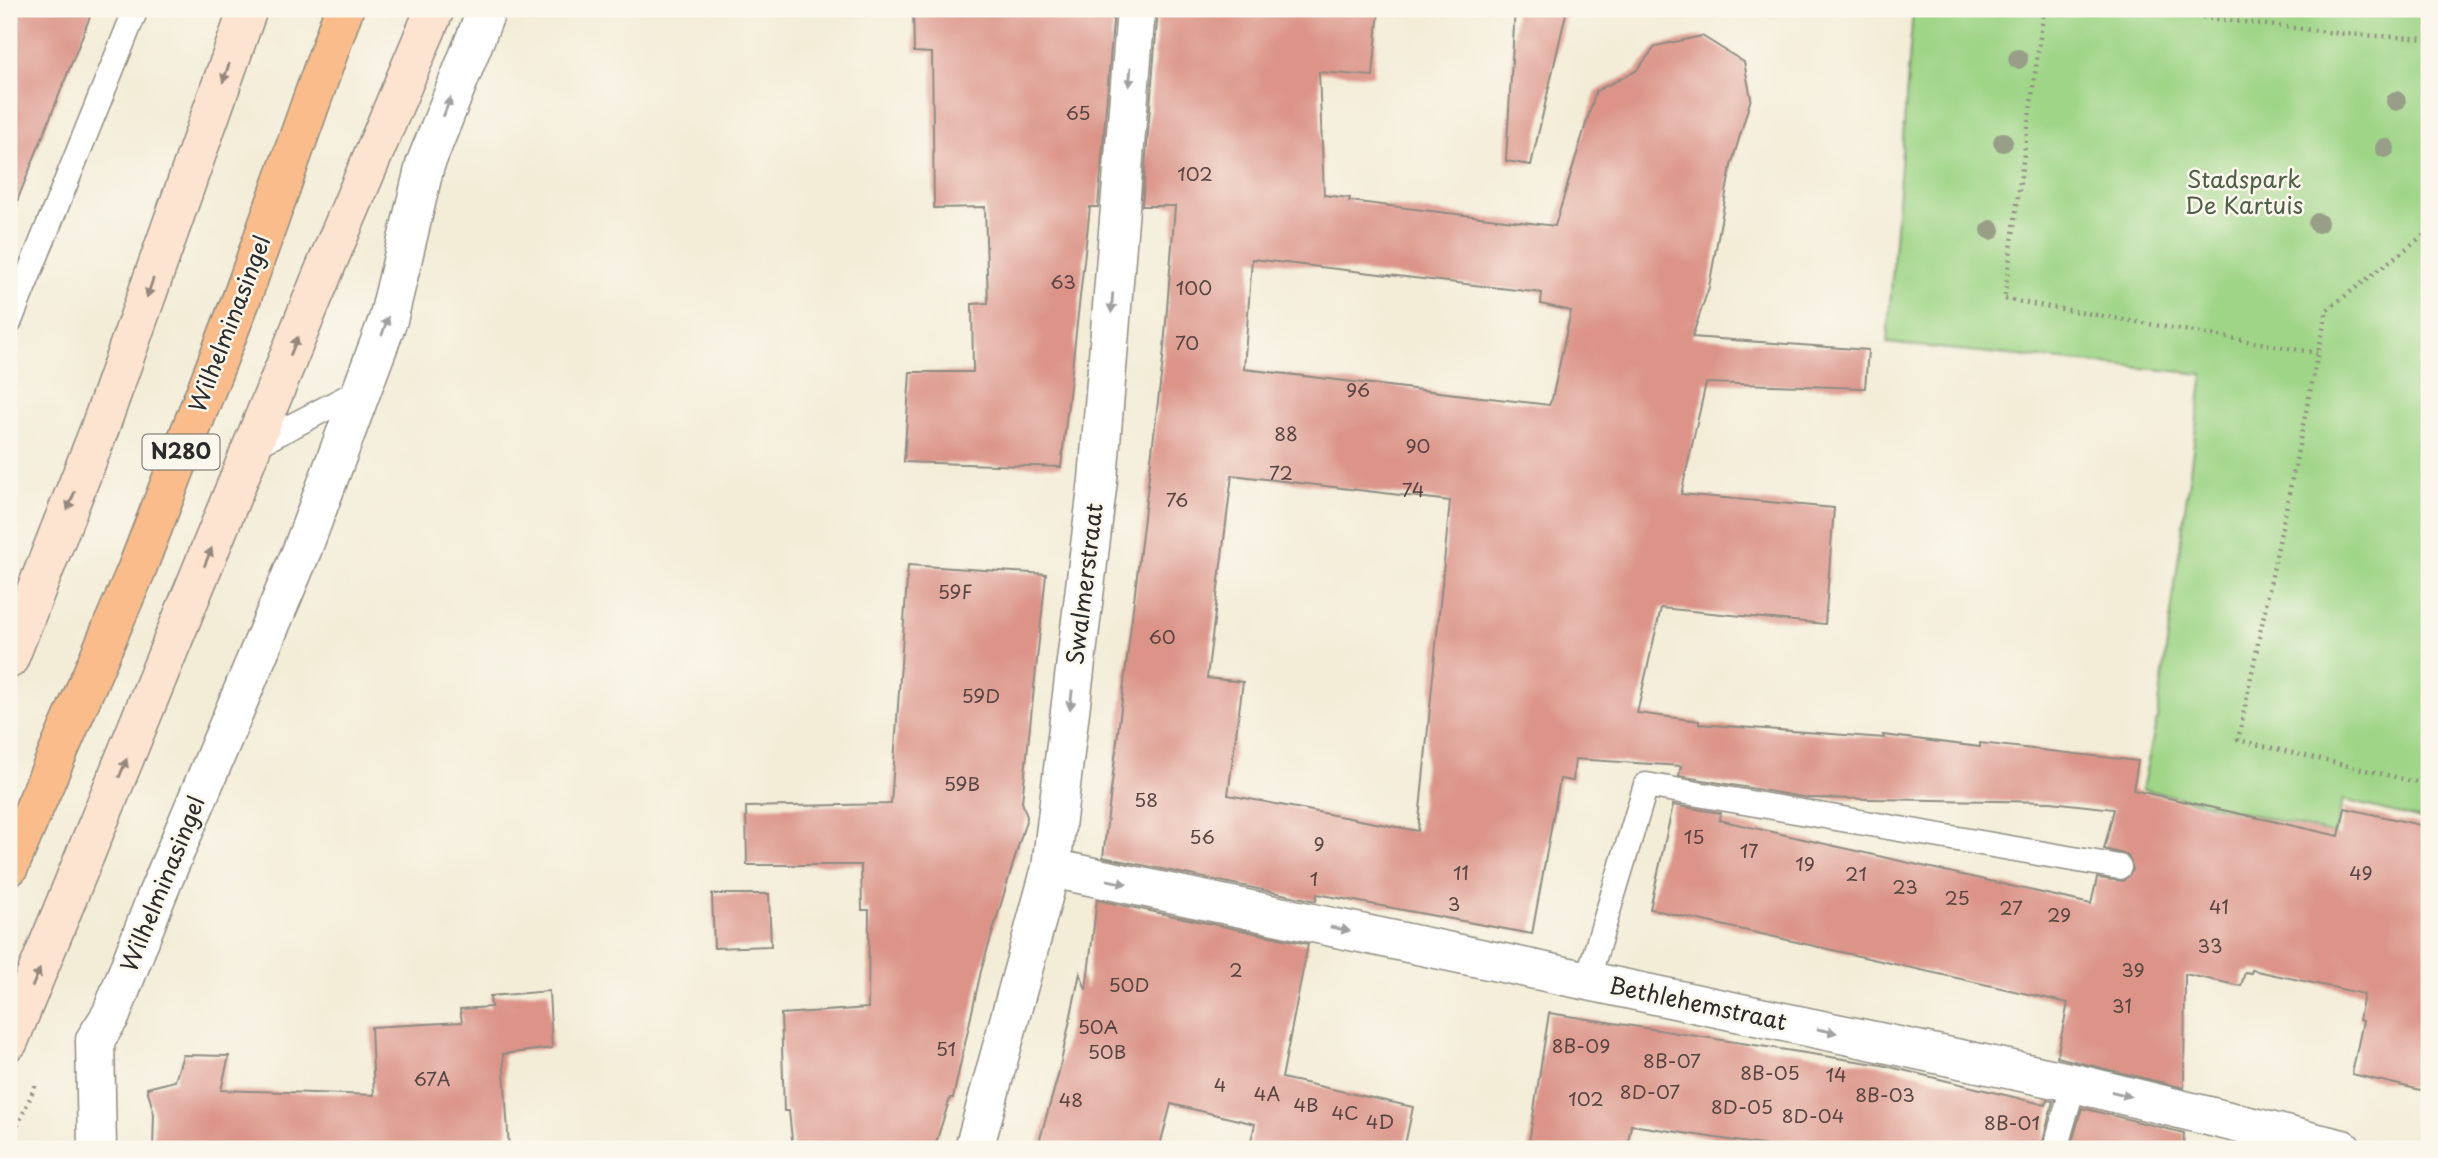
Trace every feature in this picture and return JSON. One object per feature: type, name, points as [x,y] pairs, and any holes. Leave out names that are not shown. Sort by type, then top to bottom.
[{"type":"main road","points":[[9,659],[98,433],[248,9]]},
{"type":"main road","name":"Wilhelminasingel","points":[[9,867],[141,558],[241,299],[344,9]]},
{"type":"main road","name":"N280","points":[[9,1041],[435,9]]},
{"type":"street","name":"Wilhelminasingel","points":[[97,1149],[95,1040],[111,1015],[157,895],[302,550],[388,320],[425,165],[487,9]]},
{"type":"street","name":"Swalmerstraat","points":[[974,1149],[1051,868],[1098,480],[1136,9]]},
{"type":"street","name":"Bethlehemstraat","points":[[1051,868],[2074,1083],[2342,1149]]},
{"type":"lane","points":[[9,323],[136,9]]},
{"type":"lane","points":[[254,446],[362,390]]},
{"type":"lane","points":[[1587,981],[1646,785],[2119,867]]},
{"type":"lane","points":[[2055,1149],[2074,1083]]},
{"type":"path","points":[[2044,9],[2004,299],[2317,353]]},
{"type":"path","points":[[2133,9],[2345,34],[2429,39]]},
{"type":"path","points":[[2429,232],[2327,310],[2238,740],[2429,785]]},
{"type":"green space","name":"Stadspark De Kartuis","points":[[1913,9],[2429,9],[2429,821],[2343,800],[2335,834],[2142,789],[2157,719],[2203,374],[1887,343]]},
{"type":"building","points":[[9,9],[93,9],[10,219],[9,218]]},
{"type":"building","points":[[913,9],[1114,9],[1098,207],[1090,207],[1061,467],[904,462],[910,372],[973,372],[972,304],[988,303],[985,207],[934,208],[932,53],[914,52]]},
{"type":"building","points":[[1158,9],[1379,9],[1373,76],[1319,72],[1324,195],[1350,198],[1349,201],[1555,226],[1596,91],[1636,71],[1656,46],[1702,36],[1744,62],[1751,98],[1731,166],[1709,287],[1692,337],[1868,350],[1865,388],[1706,383],[1681,494],[1834,508],[1825,624],[1661,608],[1637,713],[1699,721],[1699,724],[1884,738],[1883,735],[1980,747],[1980,743],[2138,761],[2133,790],[2339,836],[2345,808],[2429,827],[2429,1092],[2352,1074],[2363,1021],[2359,1020],[2364,994],[2252,970],[2251,973],[2245,972],[2241,986],[2185,974],[2184,1088],[2057,1057],[2068,1003],[1650,909],[1673,805],[1720,813],[1719,820],[2091,904],[2097,878],[2123,881],[2133,870],[2128,855],[2104,849],[2114,809],[2051,802],[1808,798],[1679,776],[1681,766],[1575,759],[1573,781],[1560,779],[1532,934],[1317,894],[1316,901],[1103,857],[1163,360],[1175,206],[1142,206]],"holes":[[[1252,259],[1542,293],[1541,304],[1571,311],[1552,399],[1549,405],[1244,369]],[[1232,475],[1450,501],[1418,831],[1228,795],[1243,682],[1207,678]]]},
{"type":"building","points":[[1515,9],[1567,9],[1531,165],[1506,161]]},
{"type":"building","points":[[908,565],[1046,574],[1022,802],[1027,817],[981,971],[953,1098],[950,1098],[934,1149],[793,1149],[789,1111],[784,1111],[781,1014],[868,1008],[869,910],[862,910],[861,865],[747,865],[746,807],[891,804]]},
{"type":"building","points":[[712,894],[769,894],[771,946],[714,948]]},
{"type":"building","points":[[1097,900],[1308,944],[1282,1078],[1413,1107],[1404,1149],[1249,1149],[1255,1124],[1171,1104],[1159,1149],[1037,1149],[1058,1076],[1080,973],[1086,990]]},
{"type":"building","points":[[549,991],[552,1048],[503,1054],[509,1149],[153,1149],[154,1114],[147,1088],[175,1081],[183,1055],[229,1056],[221,1090],[374,1095],[371,1027],[462,1022],[460,1009],[491,1007],[490,996]]},
{"type":"building","points":[[1549,1013],[1882,1065],[2046,1105],[2047,1100],[2053,1101],[2041,1149],[1788,1149],[1631,1125],[1627,1149],[1528,1149]]},
{"type":"building","points":[[2082,1108],[2184,1133],[2183,1149],[2070,1149]]}]
